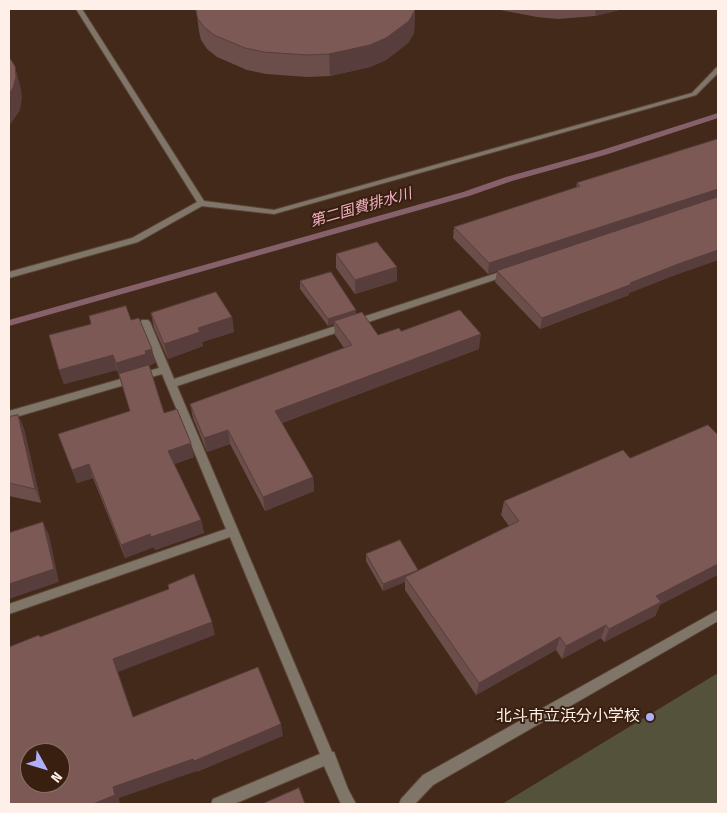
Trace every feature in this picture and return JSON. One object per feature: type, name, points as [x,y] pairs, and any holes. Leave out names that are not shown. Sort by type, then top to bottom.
[{"type":"street","points":[[79,9],[202,203]]},
{"type":"street","points":[[9,275],[135,240],[202,203],[274,212],[694,94],[718,69]]},
{"type":"street","points":[[171,384],[520,268]]},
{"type":"street","points":[[144,322],[343,794],[349,804]]},
{"type":"street","points":[[9,415],[165,370]]},
{"type":"street","points":[[9,609],[232,532]]},
{"type":"street","points":[[406,804],[428,780],[718,615]]},
{"type":"street","points":[[218,804],[329,757]]},
{"type":"shaded area","points":[[718,673],[718,804],[502,804]]},
{"type":"building","points":[[196,9],[415,9],[409,21],[386,38],[370,45],[329,54],[307,55],[264,52],[245,48],[214,35],[198,19]]},
{"type":"building","points":[[9,57],[15,66],[16,77],[9,94]]},
{"type":"building","points":[[718,139],[718,189],[489,263],[454,227],[580,186],[577,183]]},
{"type":"building","points":[[718,197],[718,250],[542,318],[497,271]]},
{"type":"building","points":[[377,242],[397,267],[355,280],[336,254]]},
{"type":"building","points":[[331,272],[356,310],[328,319],[300,281]]},
{"type":"building","points":[[216,292],[232,317],[198,328],[200,332],[164,344],[151,313]]},
{"type":"building","points":[[126,306],[131,320],[139,318],[152,349],[145,351],[146,354],[116,363],[113,355],[59,370],[49,335],[91,324],[89,316]]},
{"type":"building","points":[[460,310],[481,334],[275,411],[313,477],[263,497],[228,430],[204,438],[190,404],[352,345],[334,321],[362,312],[378,335],[399,328],[401,331]]},
{"type":"building","points":[[149,365],[164,413],[177,409],[191,443],[168,451],[201,520],[151,537],[150,534],[121,545],[89,464],[72,470],[58,434],[130,411],[119,374]]},
{"type":"building","points":[[18,415],[35,489],[9,483],[9,417]]},
{"type":"building","points":[[708,425],[718,435],[718,564],[656,596],[661,602],[609,629],[606,625],[566,646],[560,637],[479,683],[405,577],[519,521],[504,501],[623,450],[630,458]]},
{"type":"building","points":[[43,522],[54,569],[9,584],[9,533]]},
{"type":"building","points":[[400,540],[418,570],[383,584],[366,554]]},
{"type":"building","points":[[194,574],[212,622],[113,659],[133,717],[258,667],[281,724],[194,761],[193,759],[113,787],[115,795],[93,804],[9,804],[9,647],[169,589],[168,585]]},
{"type":"building","points":[[299,788],[305,804],[262,804]]},
{"type":"waterway","name":"第二国費排水川","points":[[9,323],[466,194],[509,179],[602,153],[718,115]]},
{"type":"place","name":"北斗市立浜分小学校","points":[[650,717]]}]
